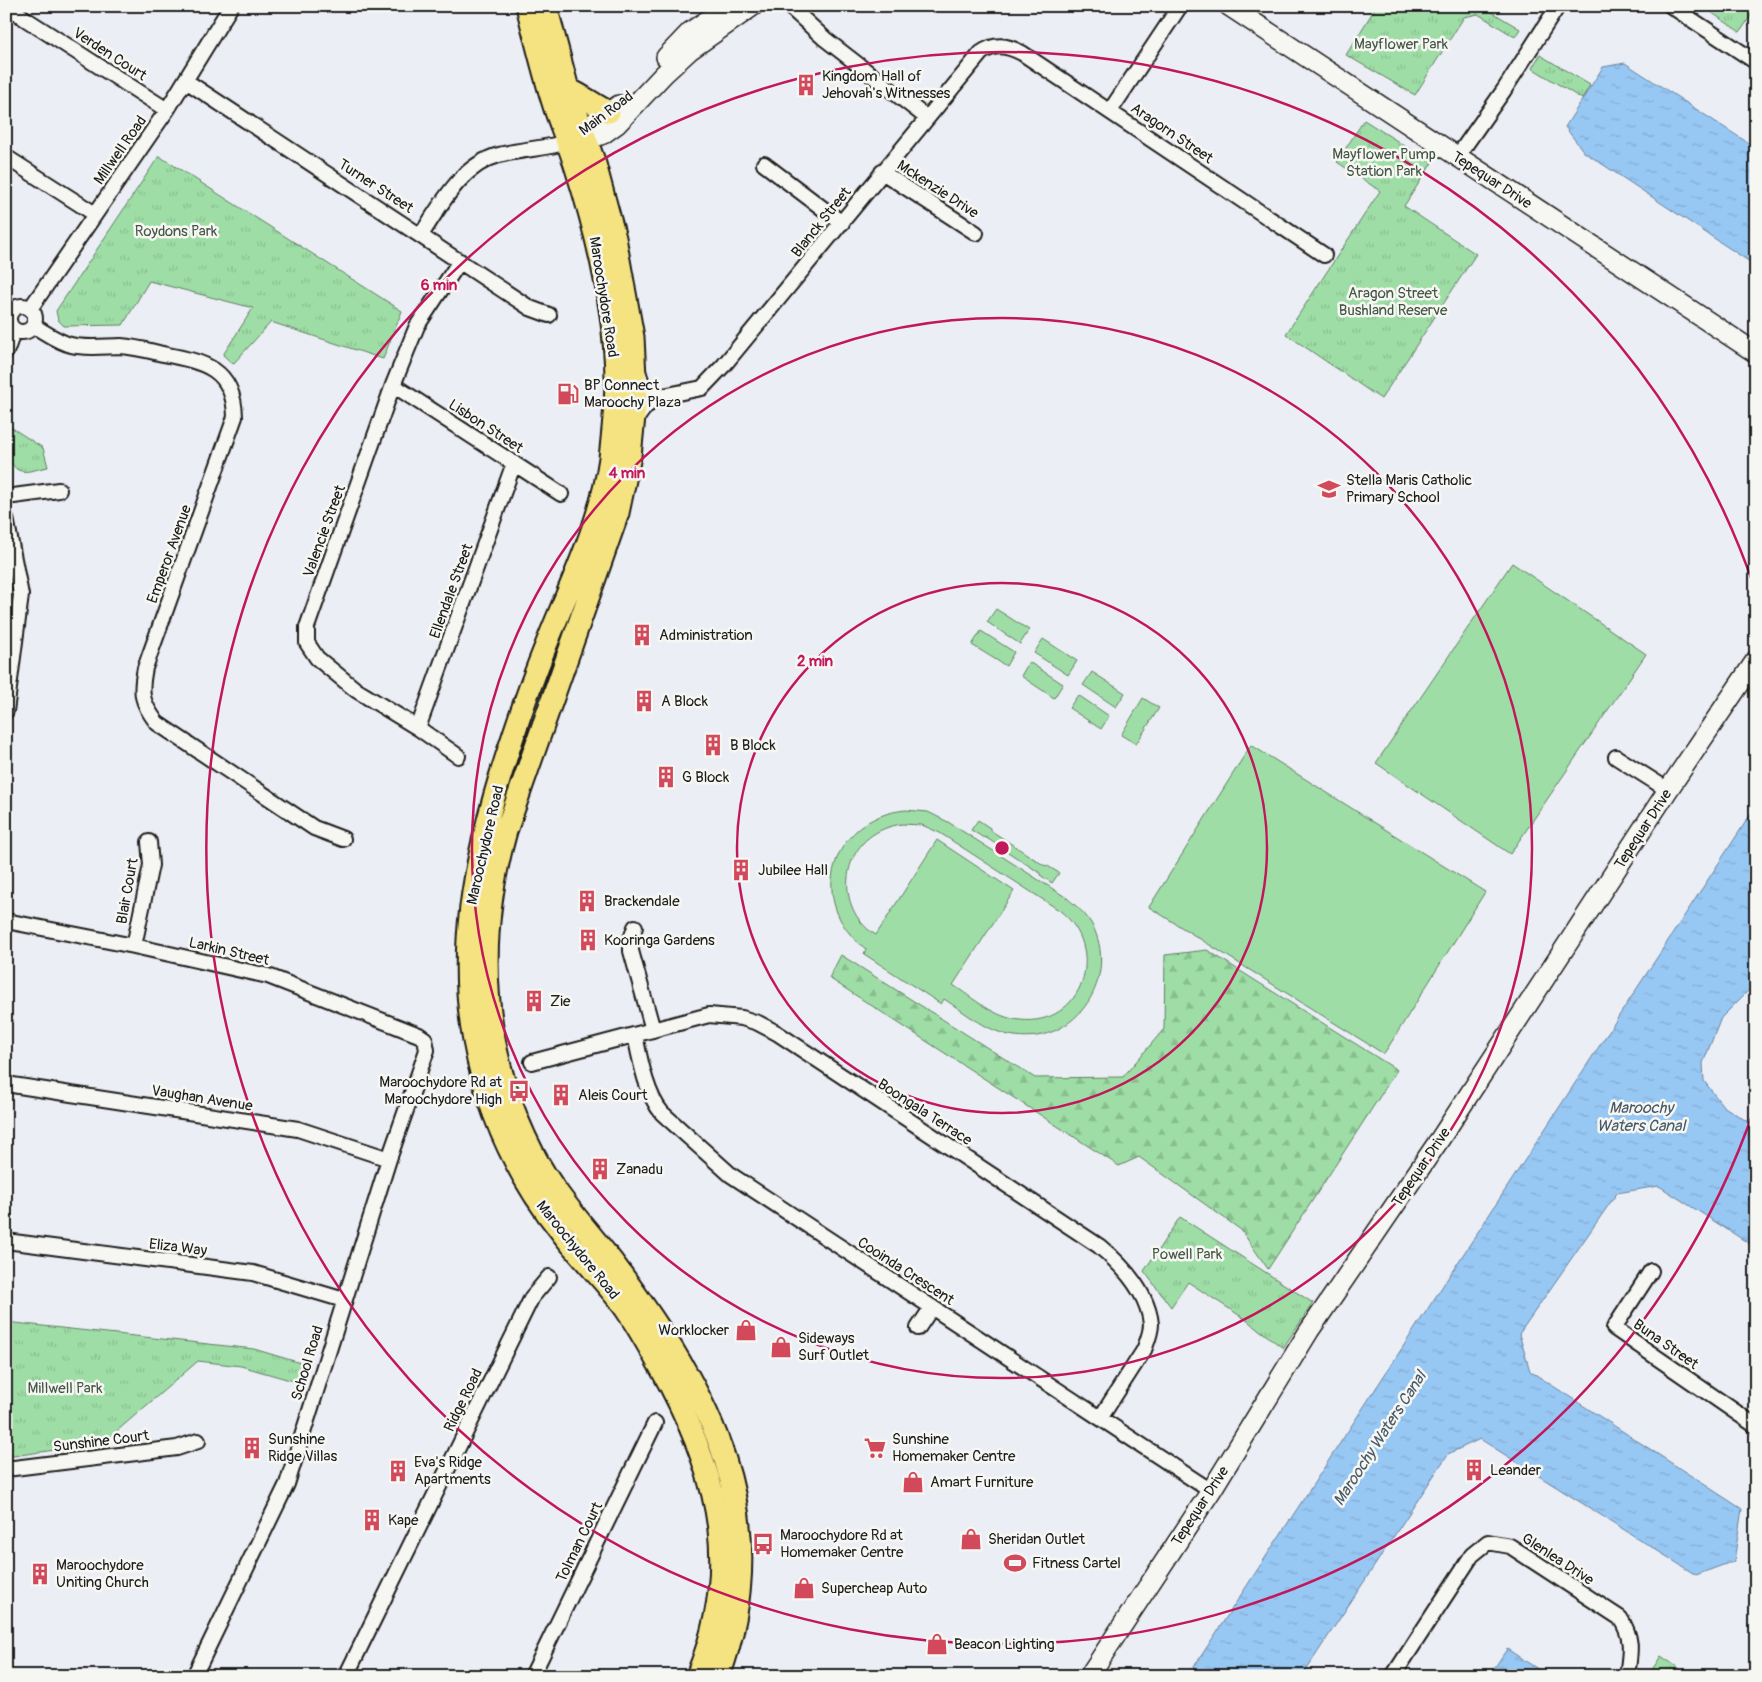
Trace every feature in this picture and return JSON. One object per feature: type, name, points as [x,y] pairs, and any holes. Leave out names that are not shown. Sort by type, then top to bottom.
[{"type":"main road","name":"Maroochydore Road","points":[[527,6],[556,111],[579,138],[606,200],[632,327],[636,398],[630,456],[618,513],[499,855],[489,907],[486,941],[487,990],[492,1032],[500,1066],[519,1124],[533,1154],[566,1206],[615,1266],[677,1356],[700,1397],[723,1451],[736,1502],[741,1543],[741,1565],[734,1624],[719,1676]]},
{"type":"main road","name":"Maroochydore Road","points":[[546,6],[579,138],[594,233],[612,326],[616,379],[612,439],[603,493],[591,536],[541,656],[513,736],[492,805],[473,888],[466,976],[474,1040],[482,1076],[494,1112],[515,1162],[545,1211],[614,1294],[640,1332],[683,1409],[708,1470],[720,1532],[720,1576],[712,1632],[697,1676]]},
{"type":"main road","points":[[568,89],[586,97],[593,104],[609,112]]},
{"type":"street","name":"Millwell Road","points":[[30,309],[167,110],[231,6]]},
{"type":"street","name":"Main Road","points":[[579,138],[609,112],[629,98],[690,32],[729,6]]},
{"type":"street","name":"Main Road","points":[[579,138],[602,134],[617,124],[664,74],[688,52],[753,6]]},
{"type":"street","points":[[788,6],[832,44],[927,118]]},
{"type":"street","points":[[1110,111],[1180,6]]},
{"type":"street","name":"Tepequar Drive","points":[[1229,6],[1756,353]]},
{"type":"street","points":[[1456,157],[1504,90],[1558,6]]},
{"type":"street","points":[[1671,6],[1756,62]]},
{"type":"street","name":"Verden Court","points":[[11,8],[167,110]]},
{"type":"street","name":"Blanck Street","points":[[658,398],[702,388],[724,365],[981,54],[989,47],[997,45]]},
{"type":"street","name":"Aragorn Street","points":[[997,45],[1010,47],[1022,53],[1324,255]]},
{"type":"street","name":"Turner Street","points":[[186,80],[530,308],[549,315]]},
{"type":"street","points":[[421,235],[458,182],[476,166],[497,156],[548,148],[579,138]]},
{"type":"street","points":[[6,157],[95,214]]},
{"type":"street","points":[[764,164],[842,223]]},
{"type":"street","name":"Mckenzie Drive","points":[[882,172],[976,233]]},
{"type":"street","name":"Valencie Street","points":[[458,756],[418,728],[356,690],[317,658],[307,643],[307,627],[393,385],[416,326],[460,261]]},
{"type":"street","points":[[20,306],[30,309],[35,316],[34,326],[25,333],[14,330],[9,322],[9,310],[20,306]]},
{"type":"street","name":"Emperor Avenue","points":[[34,326],[61,342],[74,346],[124,346],[197,361],[220,374],[230,388],[235,406],[235,417],[145,668],[142,698],[157,723],[314,828],[343,838]]},
{"type":"street","points":[[6,352],[14,330]]},
{"type":"street","points":[[634,423],[645,408],[658,398],[642,383],[635,364]]},
{"type":"street","name":"Lisbon Street","points":[[393,385],[561,494]]},
{"type":"street","name":"Ellendale Street","points":[[418,728],[514,463]]},
{"type":"street","points":[[6,497],[59,490]]},
{"type":"street","points":[[6,518],[21,595],[6,711]]},
{"type":"street","name":"Tepequar Drive","points":[[1089,1676],[1211,1491],[1309,1331],[1440,1139],[1668,790],[1756,660]]},
{"type":"street","points":[[1616,756],[1668,790]]},
{"type":"street","name":"Blair Court","points":[[134,946],[150,865],[149,842]]},
{"type":"street","name":"Larkin Street","points":[[6,921],[134,946],[268,976],[419,1035],[425,1039],[427,1050]]},
{"type":"street","points":[[635,927],[631,940],[631,951],[653,1030]]},
{"type":"street","name":"Boongala Terrace","points":[[532,1062],[709,1015],[742,1018],[758,1023],[778,1033],[1095,1243],[1110,1256],[1137,1288],[1147,1308],[1151,1325],[1149,1338],[1144,1350],[1101,1417]]},
{"type":"street","name":"Cooinda Crescent","points":[[635,1035],[650,1093],[655,1104],[662,1113],[731,1175],[1211,1491]]},
{"type":"street","name":"School Road","points":[[194,1676],[287,1484],[388,1159],[427,1050]]},
{"type":"street","name":"Vaughan Avenue","points":[[6,1084],[298,1129],[388,1159]]},
{"type":"street","name":"Eliza Way","points":[[6,1241],[253,1273],[344,1300]]},
{"type":"street","name":"Buna Street","points":[[1651,1271],[1614,1328],[1756,1426]]},
{"type":"street","name":"Ridge Road","points":[[346,1676],[532,1297],[550,1278]]},
{"type":"street","points":[[918,1328],[932,1308]]},
{"type":"street","name":"Tolman Court","points":[[532,1676],[655,1423]]},
{"type":"street","name":"Sunshine Court","points":[[6,1470],[177,1448],[198,1441]]},
{"type":"street","name":"Glenlea Drive","points":[[1392,1676],[1472,1554],[1488,1542],[1510,1546],[1620,1618],[1629,1630],[1630,1650],[1627,1676]]},
{"type":"green space","name":"Mayflower Park","points":[[1374,6],[1482,6],[1520,29],[1515,37],[1478,14],[1464,17],[1415,95],[1346,55],[1374,10]]},
{"type":"green space","points":[[1702,6],[1756,6],[1756,8],[1740,32]]},
{"type":"green space","points":[[1540,55],[1590,85],[1582,99],[1532,68]]},
{"type":"green space","name":"Aragon Street Bushland Reserve","points":[[1364,120],[1432,163],[1404,206],[1476,254],[1381,399],[1286,334],[1380,191],[1337,162]]},
{"type":"green space","name":"Roydons Park","points":[[159,156],[402,311],[383,359],[271,322],[233,364],[223,355],[253,308],[149,281],[123,325],[64,326],[58,320],[56,311]]},
{"type":"green space","points":[[6,424],[43,448],[48,467],[27,471],[16,469],[12,464],[8,451]]},
{"type":"green space","points":[[1512,563],[1646,654],[1510,854],[1376,763]]},
{"type":"green space","points":[[996,609],[1029,630],[1020,644],[987,622]]},
{"type":"green space","points":[[981,631],[1014,652],[1006,666],[972,645]]},
{"type":"green space","points":[[1043,639],[1077,661],[1068,675],[1034,653]]},
{"type":"green space","points":[[1029,662],[1063,684],[1054,698],[1021,676]]},
{"type":"green space","points":[[1092,672],[1125,693],[1116,707],[1083,685]]},
{"type":"green space","points":[[1078,695],[1109,716],[1101,729],[1069,708]]},
{"type":"green space","points":[[1143,698],[1159,708],[1136,744],[1121,735]]},
{"type":"green space","points":[[1251,745],[1485,892],[1384,1054],[1149,907]]},
{"type":"green space","points":[[906,810],[928,812],[948,822],[1067,898],[1083,913],[1091,923],[1099,943],[1100,964],[1096,984],[1088,1003],[1074,1018],[1057,1030],[1037,1036],[1005,1034],[978,1022],[944,999],[941,1004],[864,954],[866,949],[847,930],[836,909],[832,887],[835,865],[844,845],[859,828],[880,816]],"holes":[[[902,824],[922,825],[940,833],[1059,910],[1074,926],[1083,944],[1085,963],[1082,982],[1073,998],[1060,1011],[1042,1019],[1020,1020],[1002,1016],[953,985],[1014,891],[937,840],[876,935],[856,915],[848,889],[848,876],[851,862],[858,850],[867,839],[884,829]]]},
{"type":"green space","points":[[978,820],[1045,866],[1059,873],[1052,883],[985,837],[971,830]]},
{"type":"green space","points":[[1207,950],[1397,1070],[1268,1269],[1241,1230],[1139,1157],[1119,1166],[829,978],[841,955],[1035,1078],[1123,1077],[1164,1029],[1165,955]]},
{"type":"green space","name":"Powell Park","points":[[1180,1217],[1313,1303],[1283,1348],[1245,1319],[1188,1282],[1171,1307],[1144,1271]]},
{"type":"green space","name":"Millwell Park","points":[[6,1322],[254,1349],[304,1364],[297,1382],[241,1366],[198,1361],[103,1443],[6,1457]]},
{"type":"green space","points":[[1661,1656],[1680,1669],[1676,1676],[1648,1676]]},
{"type":"water","points":[[1625,63],[1756,148],[1756,266],[1584,152],[1565,127],[1603,67]]},
{"type":"water","name":"Maroochy Waters Canal","points":[[1756,806],[1756,983],[1721,1018],[1703,1063],[1704,1081],[1723,1106],[1756,1127],[1756,1248],[1659,1186],[1617,1193],[1519,1334],[1530,1371],[1742,1509],[1734,1561],[1696,1575],[1480,1439],[1448,1454],[1302,1676],[1188,1676]]},
{"type":"water","points":[[1507,1649],[1547,1675],[1548,1676],[1489,1676]]},
{"type":"place","name":"Kingdom Hall of Jehovah's Witnesses","points":[[806,85]]},
{"type":"place","name":"BP Connect Maroochy Plaza","points":[[568,394]]},
{"type":"place","name":"Stella Maris Catholic Primary School","points":[[1329,489]]},
{"type":"place","name":"Administration","points":[[642,635]]},
{"type":"place","name":"A Block","points":[[644,701]]},
{"type":"place","name":"B Block","points":[[713,745]]},
{"type":"place","name":"G Block","points":[[666,777]]},
{"type":"place","name":"Jubilee Hall","points":[[741,870]]},
{"type":"place","name":"Brackendale","points":[[587,901]]},
{"type":"place","name":"Kooringa Gardens","points":[[588,940]]},
{"type":"place","name":"Zie","points":[[534,1001]]},
{"type":"place","name":"Maroochydore Rd at Maroochydore High","points":[[519,1091]]},
{"type":"place","name":"Aleis Court","points":[[561,1095]]},
{"type":"place","name":"Zanadu","points":[[600,1169]]},
{"type":"place","name":"Worklocker","points":[[746,1330]]},
{"type":"place","name":"Sideways Surf Outlet","points":[[781,1347]]},
{"type":"place","name":"Sunshine Ridge Villas","points":[[252,1448]]},
{"type":"place","name":"Sunshine Homemaker Centre","points":[[875,1448]]},
{"type":"place","name":"Leander","points":[[1474,1470]]},
{"type":"place","name":"Eva's Ridge Apartments","points":[[398,1471]]},
{"type":"place","name":"Amart Furniture","points":[[913,1482]]},
{"type":"place","name":"Kape","points":[[372,1520]]},
{"type":"place","name":"Sheridan Outlet","points":[[971,1539]]},
{"type":"place","name":"Maroochydore Rd at Homemaker Centre","points":[[763,1544]]},
{"type":"place","name":"Fitness Cartel","points":[[1015,1563]]},
{"type":"place","name":"Maroochydore Uniting Church","points":[[40,1574]]},
{"type":"place","name":"Supercheap Auto","points":[[804,1588]]},
{"type":"place","name":"Beacon Lighting","points":[[937,1644]]},
{"type":"park label","name":"Mayflower Pump Station Park","points":[[1384,162]]}]
